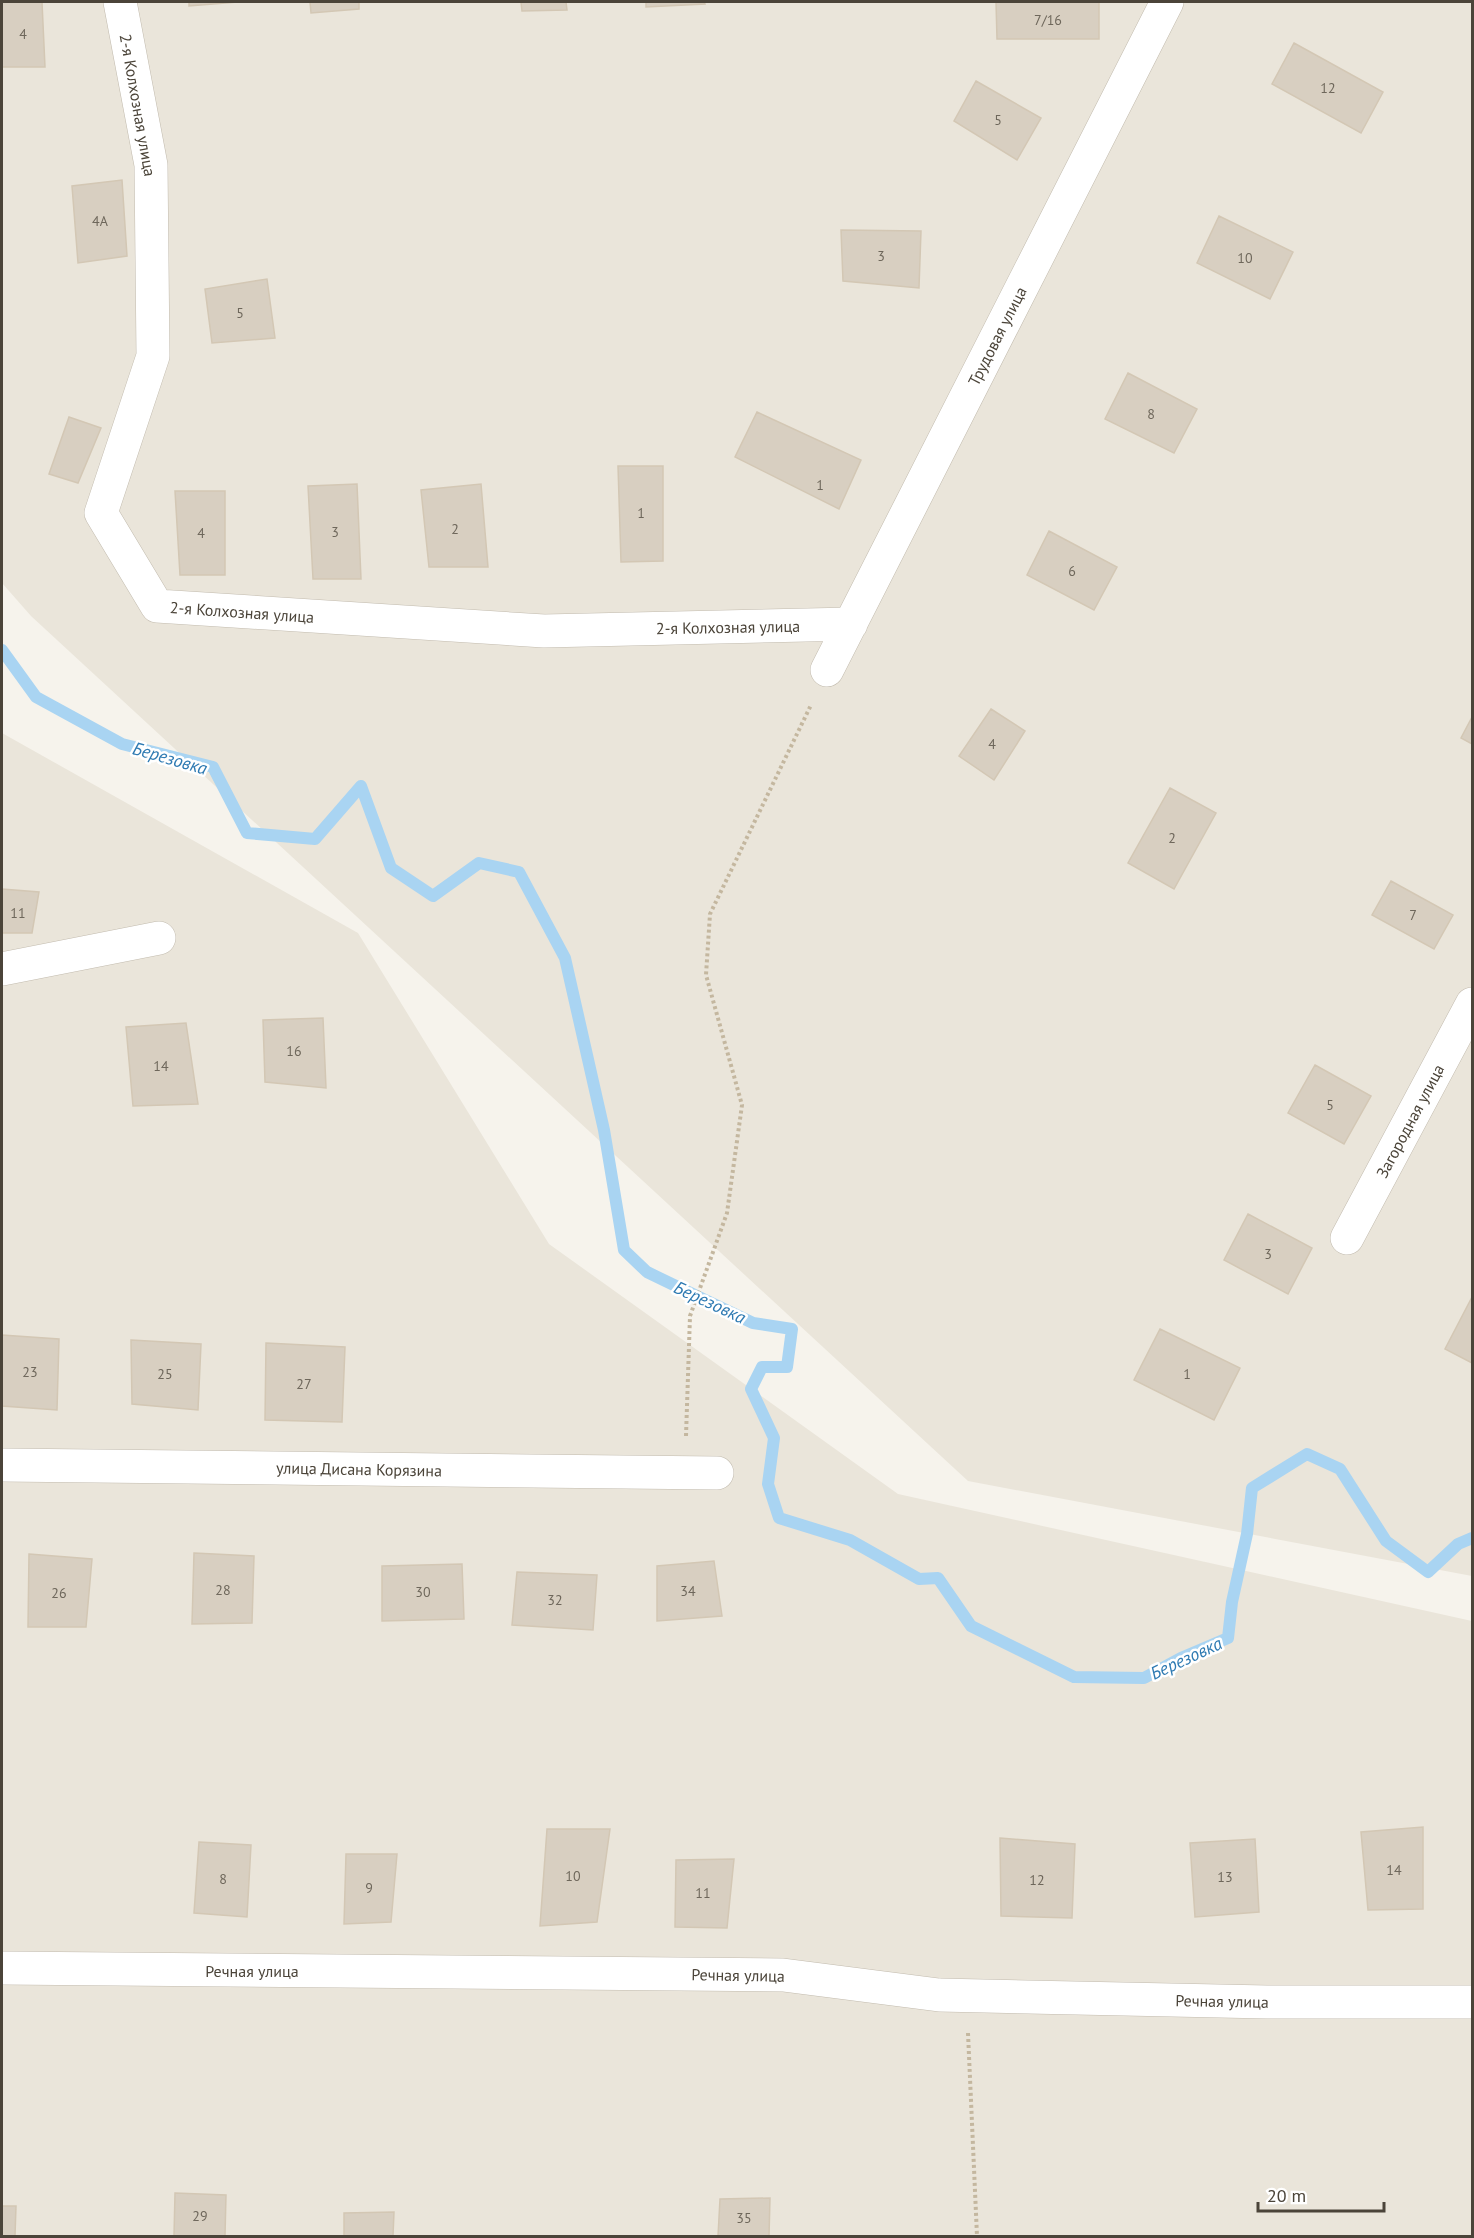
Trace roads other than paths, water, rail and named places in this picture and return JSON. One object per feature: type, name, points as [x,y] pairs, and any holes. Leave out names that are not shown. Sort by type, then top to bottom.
[{"type":"street","name":"2-я Колхозная улица","points":[[120,2],[151,165],[153,356],[101,513],[157,606],[544,631],[851,624]]},
{"type":"street","name":"Трудовая улица","points":[[827,670],[1167,2]]},
{"type":"street","points":[[2,969],[159,938]]},
{"type":"street","name":"Загородная улица","points":[[1347,1238],[1473,1004]]},
{"type":"street","name":"улица Дисана Корязина","points":[[2,1465],[717,1473]]},
{"type":"street","name":"Речная улица","points":[[2,1968],[783,1975],[939,1995],[1267,2002],[1473,2002]]},
{"type":"waterway","name":"Березовка","points":[[2,650],[36,697],[122,744],[213,767],[247,833],[315,839],[361,786],[391,868],[433,896],[479,863],[519,872],[565,958],[604,1130],[624,1250],[647,1272],[753,1323],[792,1329],[787,1367],[762,1367],[751,1389],[774,1438],[768,1484],[779,1518],[850,1540],[919,1579],[938,1578],[971,1626],[1074,1677],[1144,1678],[1181,1658],[1228,1638],[1232,1602],[1247,1534],[1252,1488],[1307,1454],[1340,1469],[1386,1541],[1428,1572],[1458,1544],[1472,1538]]}]
